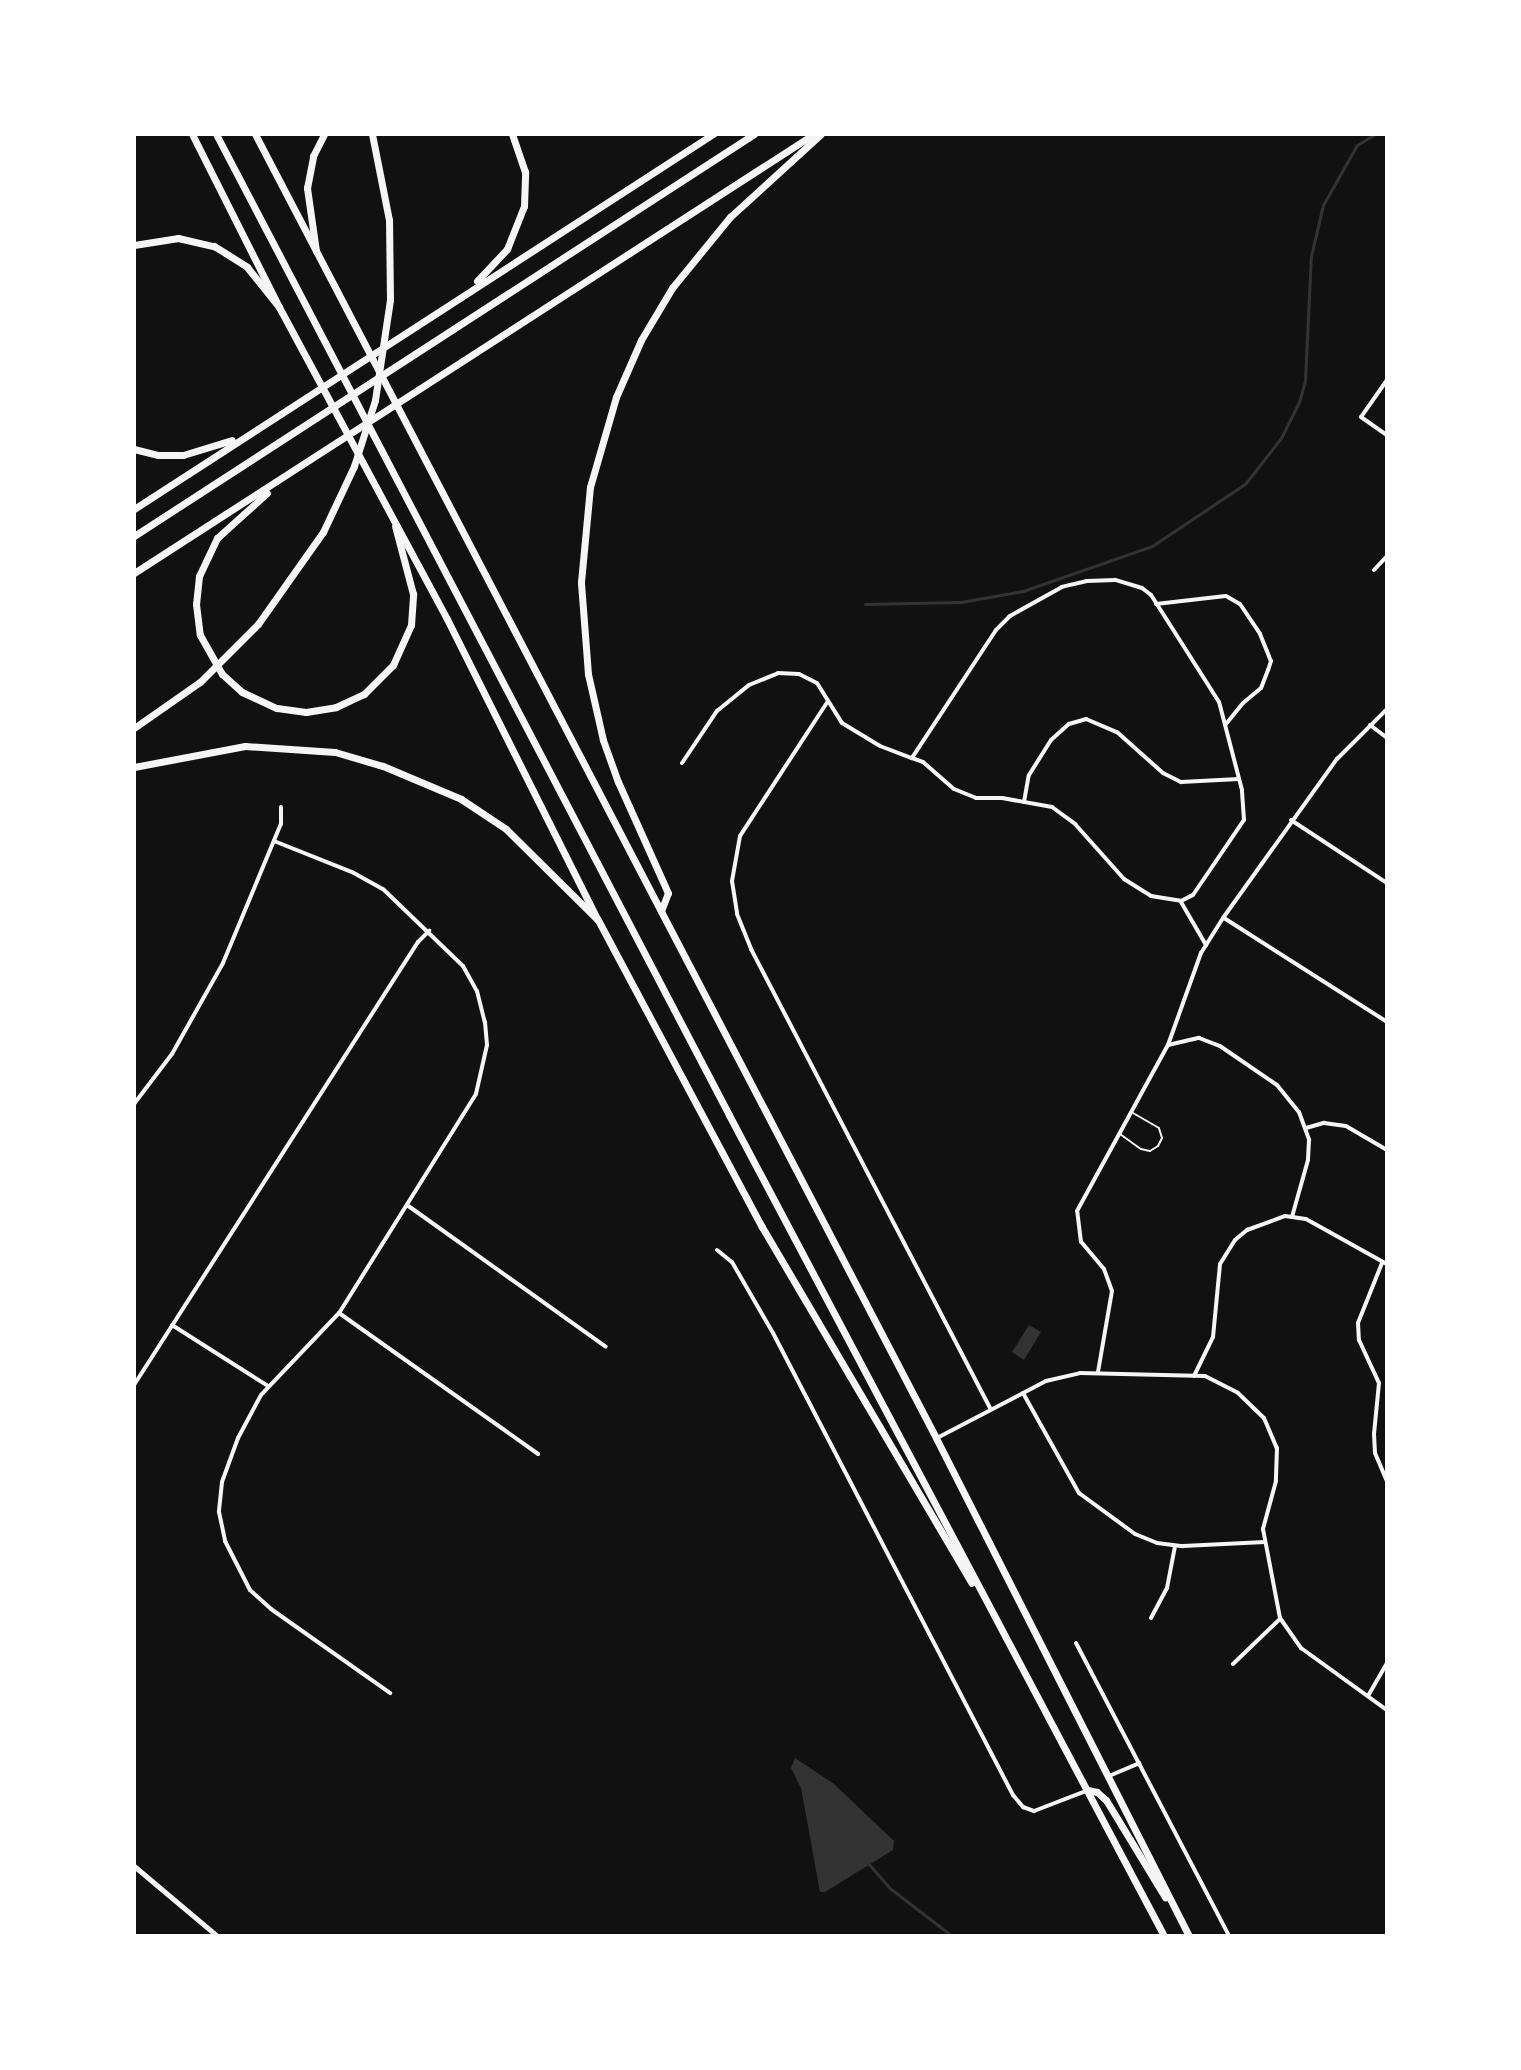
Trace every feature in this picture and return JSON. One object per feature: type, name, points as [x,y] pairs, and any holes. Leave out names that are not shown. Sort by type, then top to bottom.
[{"type":"highway","points":[[192,134],[279,307],[447,619],[598,920],[762,1227],[934,1523],[993,1615]]},
{"type":"highway","points":[[216,134],[1164,1936]]},
{"type":"highway","points":[[255,134],[936,1438],[1188,1932]]},
{"type":"highway","points":[[316,251],[307,188],[313,156],[324,134]]},
{"type":"highway","points":[[134,728],[200,682],[258,624],[305,562],[340,499],[366,432],[382,368],[391,286],[389,220],[372,134]]},
{"type":"highway","points":[[466,291],[496,262],[521,221],[525,172],[512,134]]},
{"type":"highway","points":[[134,509],[466,291],[713,134]]},
{"type":"highway","points":[[134,536],[754,134]]},
{"type":"highway","points":[[134,573],[274,486],[814,134]]},
{"type":"highway","points":[[661,911],[668,893],[618,782],[603,740],[588,674],[581,582],[590,487],[616,397],[641,340],[672,288],[730,217],[821,134]]},
{"type":"highway","points":[[134,245],[178,238],[214,246],[247,267],[279,307]]},
{"type":"highway","points":[[134,449],[158,455],[183,455],[249,433]]},
{"type":"highway","points":[[274,486],[217,538],[203,563],[196,590],[197,619],[213,662],[231,683],[264,704],[306,712],[336,707],[364,694],[393,665],[407,639],[413,594],[395,526]]},
{"type":"highway","points":[[134,767],[245,746],[335,752],[383,766],[461,799],[506,829],[598,920]]},
{"type":"highway","points":[[1088,1790],[1097,1792],[1106,1800],[1133,1850],[1188,1932]]},
{"type":"street","points":[[1387,380],[1361,417],[1387,435]]},
{"type":"street","points":[[1374,570],[1387,556]]},
{"type":"street","points":[[682,763],[717,711],[749,685],[778,673],[799,674],[817,683],[842,723],[880,746],[912,758],[923,762],[954,789],[976,798],[1052,807],[1075,824],[1103,859],[1151,896],[1181,901],[1193,895],[1244,820],[1239,779],[1219,702],[1156,604],[1142,588],[1115,580],[1087,581],[1062,587],[1010,616],[996,630],[912,758]]},
{"type":"street","points":[[1156,604],[1226,596],[1240,604],[1260,634],[1271,661],[1268,670],[1261,688],[1225,725]]},
{"type":"street","points":[[828,701],[740,836],[732,881],[737,914],[751,949],[990,1408]]},
{"type":"street","points":[[1098,1372],[1112,1291],[1104,1269],[1081,1242],[1077,1211],[1168,1045],[1186,989],[1206,945],[1291,820],[1337,759],[1387,709]]},
{"type":"street","points":[[1024,802],[1029,775],[1051,740],[1069,724],[1086,719],[1117,732],[1163,773],[1181,782],[1239,779]]},
{"type":"street","points":[[1370,725],[1387,738]]},
{"type":"street","points":[[134,1104],[172,1054],[208,994],[283,818],[281,807]]},
{"type":"street","points":[[1291,820],[1387,883]]},
{"type":"street","points":[[274,841],[352,872],[383,889],[429,931],[463,966],[477,991],[487,1045],[476,1094],[339,1313],[306,1351],[268,1386],[238,1438],[222,1482],[219,1512],[225,1541],[250,1590],[271,1609],[390,1693]]},
{"type":"street","points":[[1181,901],[1206,945]]},
{"type":"street","points":[[1223,918],[1387,1022]]},
{"type":"street","points":[[134,1385],[418,942],[429,931]]},
{"type":"street","points":[[1168,1045],[1199,1038],[1220,1046],[1277,1085],[1299,1112],[1306,1128],[1308,1160],[1292,1217]]},
{"type":"street","points":[[1306,1128],[1324,1123],[1346,1126],[1387,1150]]},
{"type":"street","points":[[407,1205],[606,1347]]},
{"type":"street","points":[[1194,1376],[1213,1337],[1220,1264],[1231,1246],[1254,1226],[1273,1218],[1292,1217],[1314,1223],[1385,1263],[1358,1323],[1359,1340],[1379,1383],[1375,1453],[1387,1481]]},
{"type":"street","points":[[717,1250],[732,1262],[773,1333],[1018,1802],[1028,1810],[1041,1811],[1088,1790]]},
{"type":"street","points":[[339,1313],[538,1454]]},
{"type":"street","points":[[172,1325],[268,1386]]},
{"type":"street","points":[[936,1438],[990,1408],[1062,1376],[1098,1372],[1205,1376],[1238,1393],[1256,1409],[1271,1429],[1277,1468],[1263,1529],[1280,1618],[1301,1648],[1387,1710]]},
{"type":"street","points":[[1023,1393],[1079,1493],[1135,1534],[1157,1543],[1176,1545],[1265,1542]]},
{"type":"street","points":[[1151,1618],[1167,1588],[1176,1545]]},
{"type":"street","points":[[1233,1664],[1280,1618]]},
{"type":"street","points":[[1076,1643],[1229,1936]]},
{"type":"street","points":[[1368,1696],[1387,1663]]},
{"type":"street","points":[[1107,1777],[1139,1763]]},
{"type":"street","points":[[134,1866],[217,1936]]},
{"type":"lane","points":[[1119,1134],[1141,1149],[1150,1151],[1158,1146],[1162,1138],[1159,1128],[1132,1113]]},
{"type":"shaded area","points":[[1029,1325],[1041,1332],[1024,1360],[1012,1352]]},
{"type":"shaded area","points":[[795,1758],[834,1784],[894,1841],[893,1850],[825,1892],[820,1892],[801,1788],[791,1768]]},
{"type":"waterway","points":[[865,604],[961,602],[1023,591],[1152,546],[1245,484],[1281,438],[1299,402],[1305,381],[1311,256],[1323,205],[1357,145],[1375,134]]},
{"type":"waterway","points":[[868,1863],[891,1889],[952,1936]]}]
